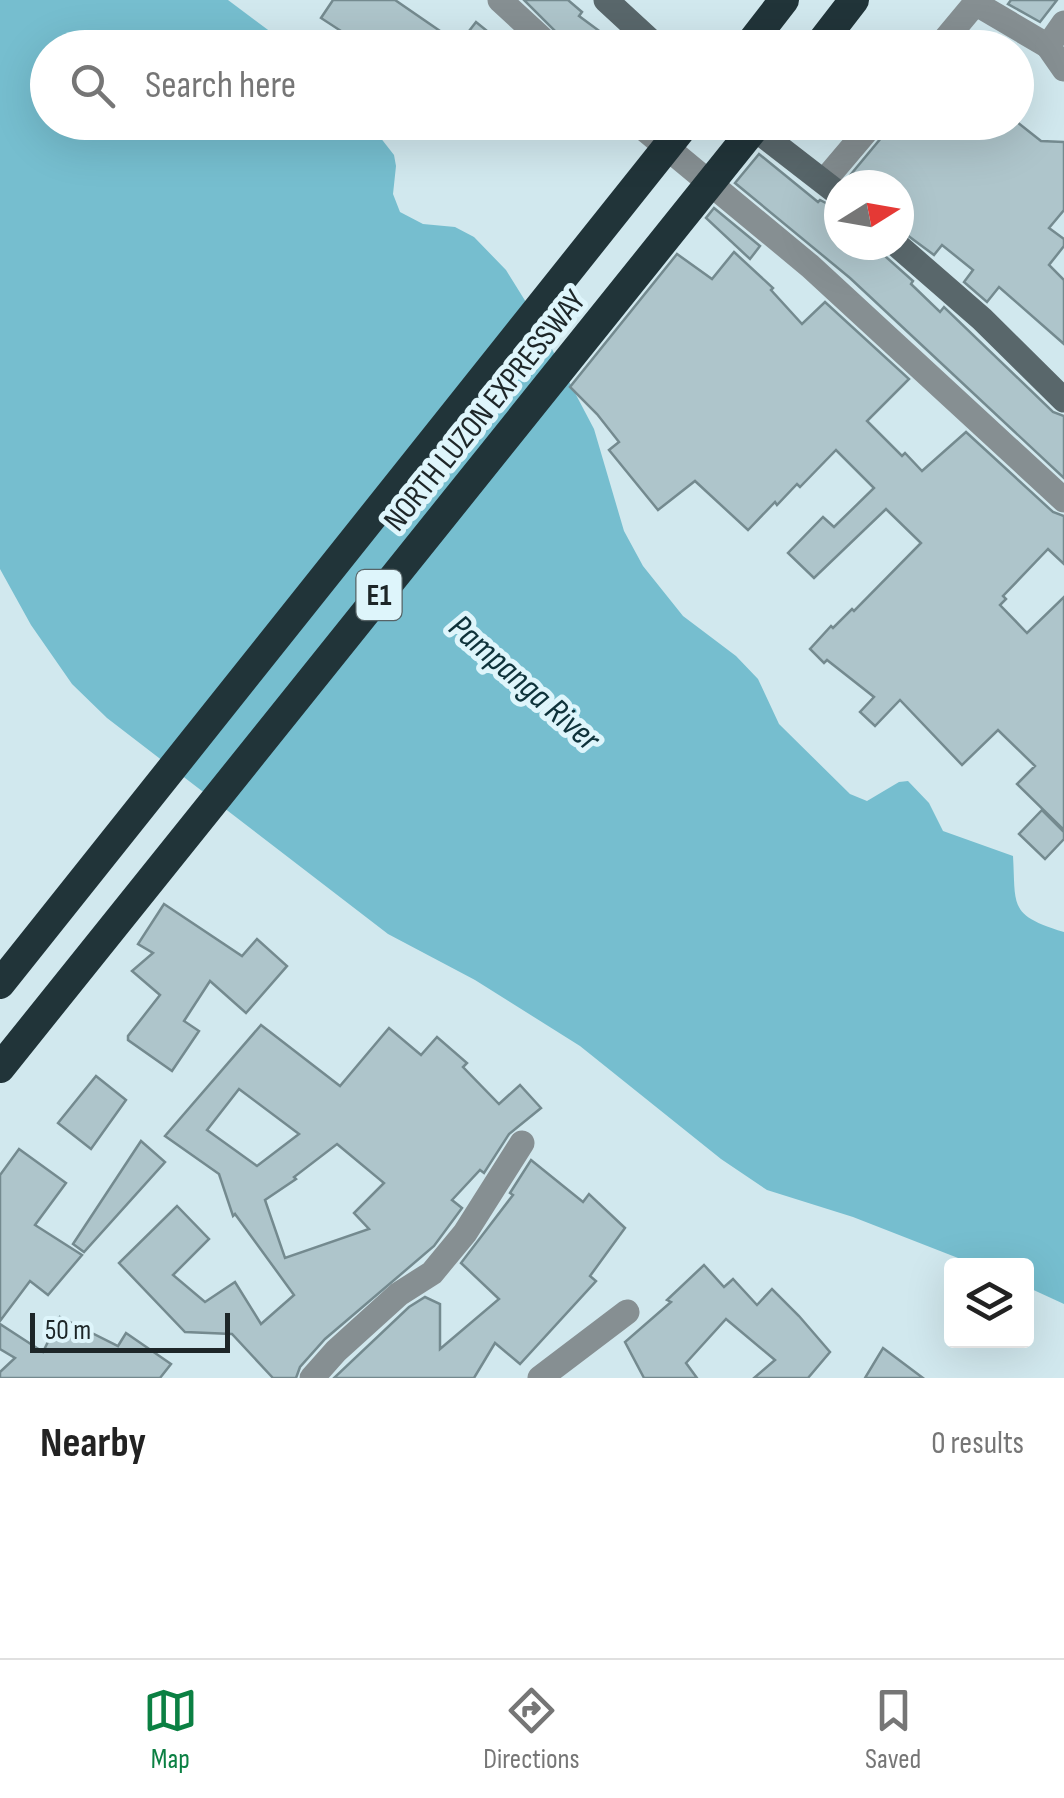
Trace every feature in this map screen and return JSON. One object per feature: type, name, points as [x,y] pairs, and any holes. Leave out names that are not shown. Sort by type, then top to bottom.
[{"type":"highway","points":[[761,30],[784,0]]},
{"type":"highway","points":[[831,30],[854,0]]},
{"type":"highway","name":"NORTH LUZON EXPRESSWAY","points":[[0,984],[673,140]]},
{"type":"highway","name":"NORTH LUZON EXPRESSWAY","points":[[0,1068],[745,140]]},
{"type":"main road","points":[[606,0],[638,30]]},
{"type":"main road","points":[[770,140],[824,181]]},
{"type":"main road","points":[[914,260],[982,319],[1064,400]]},
{"type":"street","points":[[500,0],[532,30]]},
{"type":"street","points":[[953,30],[976,2],[1022,30]]},
{"type":"street","points":[[1048,46],[1064,22]]},
{"type":"street","points":[[1034,37],[1048,46],[1064,69]]},
{"type":"street","points":[[658,140],[810,266],[1064,500]]},
{"type":"street","points":[[843,170],[862,140]]},
{"type":"street","points":[[312,1378],[399,1294],[432,1273],[465,1232],[522,1143]]},
{"type":"street","points":[[540,1378],[627,1312]]},
{"type":"water","name":"Pampanga River","points":[[0,0],[228,0],[268,30],[30,30],[30,140],[382,140],[394,155],[393,194],[400,212],[423,224],[455,227],[474,237],[506,270],[594,429],[624,531],[643,566],[683,616],[736,656],[758,679],[779,724],[850,794],[867,801],[899,782],[908,781],[929,803],[943,831],[1013,856],[1016,898],[1024,914],[1064,932],[1064,1304],[1034,1290],[1034,1258],[958,1258],[853,1217],[767,1190],[721,1159],[580,1046],[475,980],[388,934],[107,718],[72,684],[31,625],[0,569]]},
{"type":"building","points":[[333,0],[395,0],[439,30],[339,30],[321,18]]},
{"type":"building","points":[[524,0],[568,0],[582,12],[579,16],[598,30],[554,30]]},
{"type":"building","points":[[1011,0],[1057,0],[1040,22],[1008,4]]},
{"type":"building","points":[[476,22],[486,30],[470,30]]},
{"type":"building","points":[[1034,135],[1041,141],[1064,142],[1064,210],[1049,228],[1064,239],[1064,246],[1049,265],[1064,280],[1064,344],[999,287],[987,302],[964,282],[973,270],[942,245],[934,255],[914,240],[914,170],[854,170],[879,140],[1034,140]]},
{"type":"building","points":[[759,154],[818,202],[824,202],[824,257],[735,183]]},
{"type":"building","points":[[714,208],[760,246],[750,259],[706,218]]},
{"type":"building","points":[[734,252],[773,288],[802,324],[825,302],[909,379],[867,421],[902,456],[905,453],[922,471],[966,432],[1053,512],[1064,516],[1064,564],[1048,549],[1003,596],[1006,599],[1000,605],[1027,633],[1064,597],[1064,830],[1017,784],[1035,766],[998,730],[962,765],[900,700],[875,726],[860,712],[874,697],[810,649],[921,543],[886,509],[814,578],[788,553],[823,517],[834,527],[874,488],[836,450],[800,487],[797,484],[777,505],[775,502],[748,530],[695,481],[658,510],[609,450],[619,442],[570,387],[677,254],[712,279]]},
{"type":"building","points":[[828,260],[889,260],[940,312],[944,307],[1053,412],[1064,416],[1064,478]]},
{"type":"building","points":[[1042,810],[1064,832],[1064,839],[1045,859],[1019,834]]},
{"type":"building","points":[[164,904],[242,956],[257,939],[287,966],[246,1013],[210,981],[184,1021],[199,1031],[172,1071],[128,1040],[160,995],[132,971],[153,953],[138,944]]},
{"type":"building","points":[[261,1025],[340,1086],[389,1028],[421,1055],[437,1037],[467,1063],[463,1067],[499,1104],[520,1085],[541,1108],[509,1134],[484,1173],[480,1170],[452,1200],[462,1208],[434,1246],[325,1339],[300,1367],[296,1378],[273,1378],[232,1334],[185,1332],[119,1263],[177,1206],[209,1239],[173,1275],[205,1302],[235,1282],[261,1324],[294,1295],[233,1216],[219,1174],[165,1136]],"holes":[[[239,1089],[299,1134],[257,1166],[207,1130]],[[337,1144],[384,1183],[354,1213],[369,1229],[285,1258],[265,1200]]]},
{"type":"building","points":[[96,1076],[126,1100],[91,1149],[58,1123]]},
{"type":"building","points":[[141,1141],[165,1162],[84,1252],[73,1244]]},
{"type":"building","points":[[19,1149],[66,1183],[35,1225],[82,1255],[48,1295],[30,1281],[0,1321],[0,1175]]},
{"type":"building","points":[[531,1160],[583,1202],[589,1194],[625,1228],[590,1276],[596,1281],[520,1364],[495,1343],[474,1378],[334,1378],[409,1307],[425,1297],[440,1304],[440,1349],[499,1299],[461,1263],[513,1195],[510,1193]]},
{"type":"building","points":[[704,1265],[724,1287],[733,1279],[757,1305],[772,1289],[799,1316],[830,1352],[808,1378],[754,1378],[775,1360],[726,1319],[686,1363],[697,1378],[644,1378],[625,1342],[671,1302],[667,1300]]},
{"type":"building","points":[[60,1317],[118,1346],[126,1333],[171,1364],[160,1378],[0,1378],[0,1372],[15,1358],[0,1349],[0,1324],[43,1352]]},
{"type":"building","points":[[883,1348],[923,1378],[865,1378]]}]
